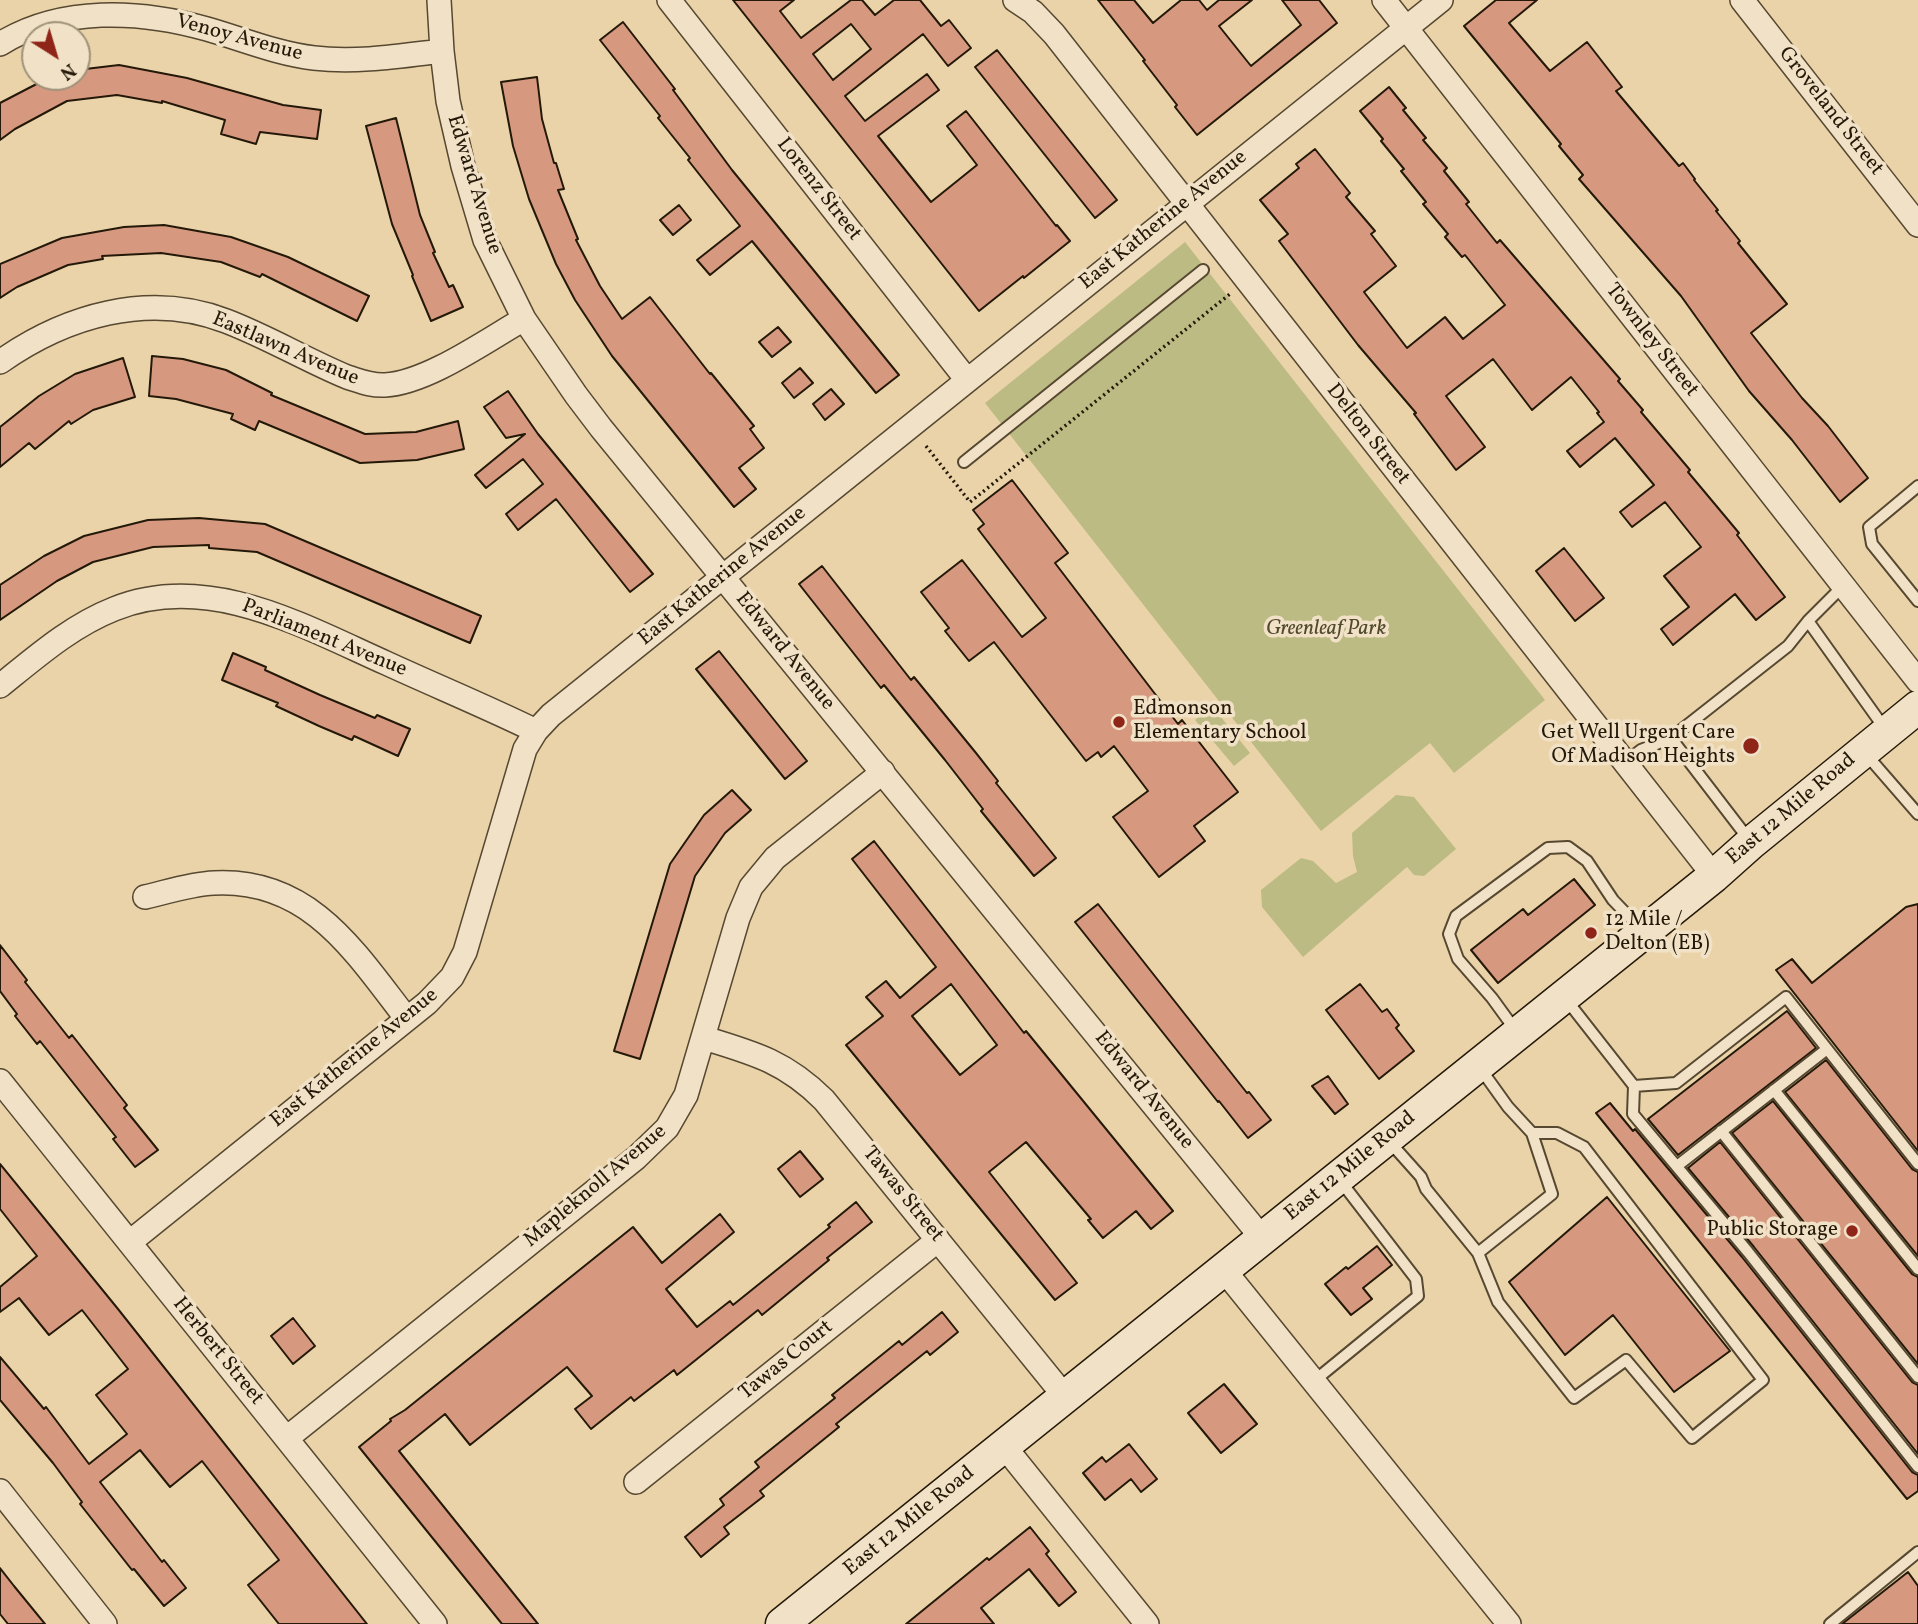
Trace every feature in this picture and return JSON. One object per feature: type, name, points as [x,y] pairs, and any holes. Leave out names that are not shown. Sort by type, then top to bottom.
[{"type":"main road","name":"East 12 Mile Road","points":[[784,1624],[1714,876],[1918,707]]},
{"type":"street","name":"Edward Avenue","points":[[439,0],[442,51],[455,133],[481,228],[524,319],[576,396],[1262,1238]]},
{"type":"street","name":"Lorenz Street","points":[[669,0],[967,380]]},
{"type":"street","name":"Delton Street","points":[[1015,0],[1033,12],[1054,34],[1714,876]]},
{"type":"street","name":"Townley Street","points":[[1384,0],[1918,681]]},
{"type":"street","name":"East Katherine Avenue","points":[[130,1242],[407,1019],[452,977],[465,953],[525,749],[536,731],[551,715],[1440,0]]},
{"type":"street","name":"Groveland Street","points":[[1742,0],[1918,225]]},
{"type":"street","name":"Venoy Avenue","points":[[0,44],[39,26],[72,18],[128,15],[203,28],[312,58],[341,60],[442,51]]},
{"type":"street","name":"Eastlawn Avenue","points":[[0,362],[37,338],[87,317],[112,311],[159,309],[185,311],[224,320],[347,377],[384,386],[407,382],[435,369],[524,319]]},
{"type":"street","name":"Parliament Avenue","points":[[0,686],[65,635],[115,608],[164,597],[211,598],[265,611],[536,731]]},
{"type":"street","name":"Mapleknoll Avenue","points":[[287,1438],[654,1142],[677,1114],[686,1096],[738,918],[751,887],[775,858],[883,772]]},
{"type":"street","points":[[145,897],[212,883],[258,887],[283,895],[329,923],[407,1019]]},
{"type":"street","name":"Tawas Street","points":[[704,1038],[770,1059],[810,1086],[1066,1398]]},
{"type":"street","name":"Herbert Street","points":[[0,1081],[435,1624]]},
{"type":"street","name":"Tawas Court","points":[[636,1482],[938,1240]]},
{"type":"street","points":[[1224,1270],[1509,1624]]},
{"type":"street","points":[[1004,1446],[1147,1624]]},
{"type":"street","points":[[0,1491],[105,1624]]},
{"type":"lane","points":[[964,462],[1203,270]]},
{"type":"lane","points":[[1918,486],[1869,527],[1872,544],[1918,601]]},
{"type":"lane","points":[[1624,763],[1641,750],[1671,738],[1788,646],[1808,621],[1843,586]]},
{"type":"lane","points":[[1808,621],[1918,814]]},
{"type":"lane","points":[[1671,738],[1751,843]]},
{"type":"lane","points":[[1517,1033],[1492,998],[1458,959],[1449,934],[1456,916],[1548,849],[1567,847],[1587,861],[1614,900],[1643,931]]},
{"type":"lane","points":[[1564,996],[1634,1086],[1633,1114],[1918,1467]]},
{"type":"lane","points":[[1634,1086],[1676,1083],[1786,997],[1918,1164]]},
{"type":"lane","points":[[1677,1166],[1827,1049]]},
{"type":"lane","points":[[1478,1065],[1508,1108],[1532,1133],[1552,1194],[1478,1253]]},
{"type":"lane","points":[[1774,1090],[1918,1269]]},
{"type":"lane","points":[[1721,1131],[1918,1377]]},
{"type":"lane","points":[[1387,1138],[1421,1177],[1426,1189],[1478,1253],[1498,1302],[1574,1398],[1626,1360],[1692,1438],[1763,1380],[1584,1147],[1557,1133],[1532,1133]]},
{"type":"lane","points":[[1314,1381],[1418,1296],[1416,1279],[1337,1177]]},
{"type":"lane","points":[[1829,1624],[1918,1552]]},
{"type":"path","points":[[926,446],[970,502],[1230,294]]},
{"type":"green space","name":"Greenleaf Park","points":[[1185,242],[1545,700],[1454,773],[1430,743],[1321,831],[985,403]]},
{"type":"green space","points":[[1212,706],[1250,753],[1234,766],[1195,720]]},
{"type":"green space","points":[[1396,795],[1414,797],[1456,849],[1424,876],[1414,875],[1407,867],[1303,957],[1262,907],[1261,890],[1301,858],[1313,861],[1336,883],[1357,872],[1352,833]]},
{"type":"building","points":[[733,0],[794,0],[780,11],[801,38],[851,0],[862,0],[875,15],[894,0],[920,0],[941,26],[949,20],[971,48],[948,66],[923,34],[845,96],[865,121],[927,74],[939,90],[878,136],[931,202],[977,165],[947,126],[966,111],[1070,241],[979,311]],"holes":[[[851,24],[871,49],[833,80],[813,54]]]},
{"type":"building","points":[[1098,0],[1134,0],[1153,23],[1181,0],[1199,0],[1207,10],[1219,0],[1252,0],[1219,26],[1251,66],[1301,25],[1282,0],[1319,0],[1337,23],[1197,135],[1143,61],[1145,60]]},
{"type":"building","points":[[1496,0],[1537,0],[1509,23],[1550,71],[1587,42],[1622,87],[1616,91],[1679,166],[1683,163],[1740,241],[1738,243],[1787,304],[1751,333],[1868,478],[1840,502],[1792,440],[1749,391],[1681,296],[1579,179],[1583,175],[1559,146],[1561,144],[1464,26]]},
{"type":"building","points":[[623,22],[675,89],[673,90],[732,170],[899,375],[876,393],[752,241],[710,275],[697,260],[740,226],[688,160],[690,158],[658,118],[660,116],[600,40]]},
{"type":"building","points":[[997,50],[1117,200],[1095,218],[975,67]]},
{"type":"building","points":[[119,65],[187,78],[283,105],[321,110],[317,139],[260,132],[256,144],[221,134],[225,120],[162,101],[117,95],[67,101],[0,140],[0,103],[23,91],[91,91],[91,68]]},
{"type":"building","points":[[537,77],[542,119],[564,189],[558,190],[578,239],[576,240],[600,286],[622,319],[650,297],[754,426],[750,429],[764,448],[739,468],[756,489],[734,507],[612,356],[575,300],[556,264],[529,199],[513,146],[501,82]]},
{"type":"building","points":[[1389,87],[1406,108],[1403,110],[1426,138],[1423,140],[1447,168],[1444,171],[1469,202],[1466,204],[1497,243],[1500,240],[1620,379],[1618,381],[1643,410],[1641,412],[1690,470],[1688,472],[1739,533],[1737,535],[1785,597],[1756,620],[1735,594],[1673,645],[1661,629],[1689,607],[1664,576],[1701,547],[1665,502],[1632,527],[1620,512],[1654,485],[1615,438],[1580,467],[1567,451],[1604,422],[1571,377],[1532,410],[1493,359],[1446,396],[1485,447],[1456,470],[1414,414],[1416,413],[1358,345],[1279,241],[1288,234],[1260,200],[1299,168],[1296,164],[1315,149],[1350,193],[1346,197],[1375,231],[1371,234],[1396,266],[1364,292],[1407,348],[1445,317],[1463,339],[1505,305],[1465,255],[1462,257],[1445,237],[1448,234],[1423,204],[1426,202],[1401,171],[1404,169],[1360,111]]},
{"type":"building","points":[[396,118],[420,215],[435,252],[433,253],[449,287],[453,285],[463,307],[431,321],[392,224],[366,126]]},
{"type":"building","points":[[679,205],[691,220],[673,235],[660,220]]},
{"type":"building","points":[[164,225],[231,237],[288,257],[369,296],[357,321],[262,274],[260,277],[221,262],[161,253],[102,256],[103,259],[68,265],[17,287],[0,298],[0,264],[62,238],[124,227]]},
{"type":"building","points":[[778,327],[791,342],[772,357],[759,342]]},
{"type":"building","points":[[152,356],[183,359],[226,370],[272,393],[271,395],[365,434],[416,432],[458,421],[464,449],[417,460],[360,463],[259,421],[255,430],[231,419],[233,414],[176,399],[149,396]]},
{"type":"building","points":[[123,358],[135,397],[93,410],[71,424],[69,421],[35,449],[29,443],[0,467],[0,427],[39,396],[75,374]]},
{"type":"building","points":[[800,368],[813,383],[794,398],[782,383]]},
{"type":"building","points":[[831,389],[844,404],[825,420],[813,404]]},
{"type":"building","points":[[508,391],[538,434],[653,574],[630,592],[556,499],[518,530],[506,514],[543,484],[523,459],[486,488],[475,475],[525,434],[506,438],[484,407]]},
{"type":"building","points":[[1012,480],[1068,553],[1055,563],[1178,724],[1182,720],[1238,792],[1194,826],[1205,841],[1159,877],[1113,817],[1148,791],[1114,746],[1101,757],[1098,752],[1086,761],[994,642],[969,661],[945,631],[949,628],[921,592],[962,560],[1022,637],[1046,618],[978,529],[984,524],[973,510]]},
{"type":"building","points":[[199,518],[265,524],[481,616],[470,643],[257,552],[209,548],[209,545],[153,547],[93,562],[57,581],[0,620],[0,585],[44,556],[84,536],[148,520]]},
{"type":"building","points":[[1564,548],[1604,598],[1575,621],[1536,571]]},
{"type":"building","points":[[822,566],[911,680],[914,677],[976,753],[998,781],[996,783],[1056,858],[1034,876],[981,811],[983,809],[945,760],[884,685],[881,688],[799,584]]},
{"type":"building","points":[[719,651],[807,761],[785,779],[696,669]]},
{"type":"building","points":[[233,653],[320,695],[410,729],[398,756],[354,736],[352,740],[319,726],[276,706],[278,703],[222,680]]},
{"type":"building","points":[[732,790],[751,810],[725,833],[695,876],[640,1059],[614,1051],[670,864],[704,815]]},
{"type":"building","points":[[874,841],[1024,1033],[1026,1031],[1173,1211],[1151,1229],[1136,1211],[1103,1238],[1088,1220],[1091,1219],[1026,1142],[989,1172],[1077,1283],[1055,1300],[846,1045],[883,1016],[866,997],[886,981],[900,998],[936,967],[852,859]],"holes":[[[951,984],[997,1045],[960,1075],[912,1016]]]},
{"type":"building","points":[[1574,879],[1595,905],[1498,983],[1471,950],[1523,909],[1528,915]]},
{"type":"building","points":[[1098,904],[1271,1120],[1248,1138],[1075,922]]},
{"type":"building","points":[[1918,904],[1918,1151],[1776,970],[1792,959],[1812,983],[1906,907]]},
{"type":"building","points":[[0,945],[69,1038],[72,1035],[127,1105],[124,1108],[158,1150],[135,1167],[113,1139],[116,1137],[40,1041],[37,1044],[15,1016],[17,1014],[0,991]]},
{"type":"building","points":[[1360,984],[1382,1012],[1387,1009],[1399,1025],[1396,1028],[1414,1051],[1379,1079],[1326,1010]]},
{"type":"building","points":[[1787,1011],[1816,1048],[1678,1155],[1648,1119]]},
{"type":"building","points":[[1826,1060],[1912,1169],[1918,1172],[1918,1256],[1785,1092]]},
{"type":"building","points":[[1328,1076],[1348,1104],[1335,1114],[1312,1086]]},
{"type":"building","points":[[1773,1101],[1912,1274],[1918,1277],[1918,1364],[1732,1133]]},
{"type":"building","points":[[1610,1103],[1742,1257],[1912,1472],[1918,1475],[1918,1491],[1907,1499],[1596,1113]]},
{"type":"building","points":[[1720,1142],[1912,1382],[1918,1385],[1918,1454],[1688,1168]]},
{"type":"building","points":[[800,1151],[823,1179],[800,1197],[778,1169]]},
{"type":"building","points":[[0,1164],[367,1624],[279,1624],[248,1585],[279,1560],[202,1461],[170,1487],[140,1450],[100,1482],[162,1562],[164,1560],[186,1588],[164,1606],[134,1569],[132,1570],[80,1504],[82,1502],[53,1463],[0,1400],[0,1357],[44,1409],[46,1407],[89,1464],[127,1434],[96,1395],[128,1369],[82,1310],[49,1335],[19,1298],[0,1312],[0,1287],[37,1256],[0,1209]]},
{"type":"building","points":[[1607,1197],[1730,1351],[1674,1392],[1613,1315],[1565,1355],[1509,1282]]},
{"type":"building","points":[[856,1202],[872,1222],[827,1258],[829,1260],[762,1315],[758,1310],[677,1375],[674,1370],[634,1401],[631,1397],[591,1429],[575,1409],[592,1396],[567,1367],[470,1445],[445,1414],[399,1451],[538,1624],[502,1624],[359,1447],[391,1421],[390,1419],[405,1410],[633,1227],[662,1263],[720,1214],[734,1232],[666,1289],[697,1327],[730,1301],[733,1305],[830,1227],[828,1225]]},
{"type":"building","points":[[1377,1246],[1392,1265],[1363,1288],[1372,1299],[1351,1315],[1325,1284]]},
{"type":"building","points":[[942,1312],[958,1332],[930,1355],[927,1351],[836,1424],[839,1427],[760,1491],[764,1496],[724,1527],[729,1534],[701,1557],[685,1537],[724,1505],[720,1499],[759,1467],[755,1462],[835,1398],[832,1395],[899,1341],[902,1345]]},
{"type":"building","points":[[293,1318],[315,1346],[293,1364],[271,1336]]},
{"type":"building","points":[[1224,1384],[1257,1424],[1221,1453],[1188,1413]]},
{"type":"building","points":[[1129,1444],[1157,1479],[1141,1492],[1131,1479],[1105,1500],[1083,1473],[1102,1457],[1106,1462]]},
{"type":"building","points":[[1030,1527],[1049,1551],[1046,1554],[1076,1592],[1059,1606],[1029,1569],[981,1608],[994,1624],[906,1624],[987,1558],[989,1560]]},
{"type":"building","points":[[0,1568],[45,1624],[8,1624],[0,1614]]},
{"type":"building","points":[[1908,1572],[1918,1586],[1918,1624],[1842,1624]]},
{"type":"place","name":"Edmonson Elementary School","points":[[1119,722]]},
{"type":"place","name":"Get Well Urgent Care Of Madison Heights","points":[[1751,746]]},
{"type":"place","name":"12 Mile / Delton (EB)","points":[[1591,933]]},
{"type":"place","name":"Public Storage","points":[[1852,1231]]}]
